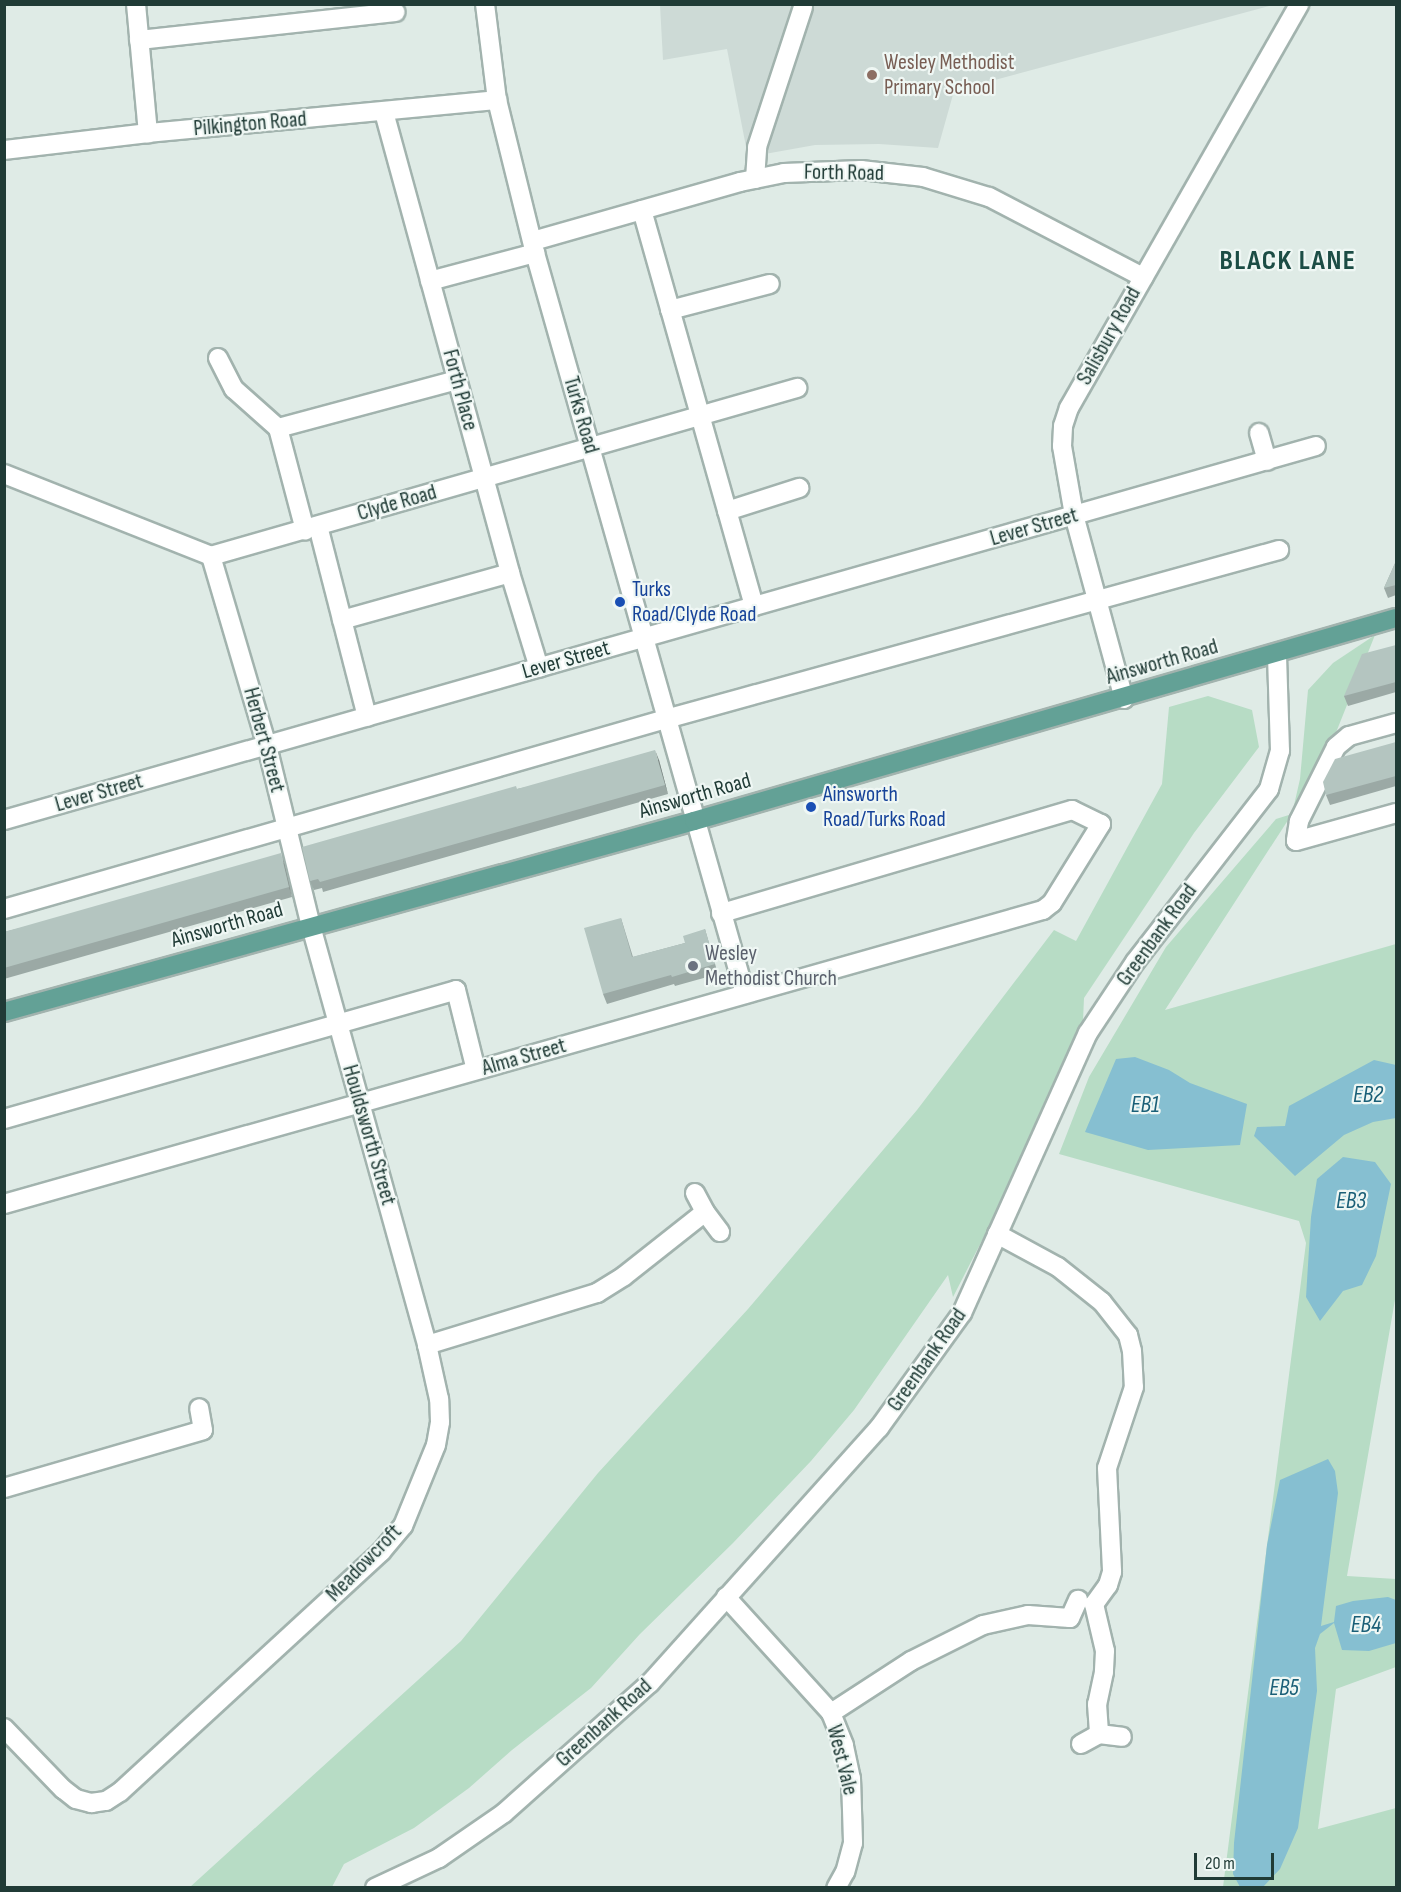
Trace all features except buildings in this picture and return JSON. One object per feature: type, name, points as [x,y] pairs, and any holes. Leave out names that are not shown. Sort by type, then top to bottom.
[{"type":"main road","name":"Ainsworth Road","points":[[4,1012],[1125,699],[1392,619]]},
{"type":"street","points":[[136,4],[148,133]]},
{"type":"street","name":"Turks Road","points":[[485,4],[496,100],[534,247],[694,821],[745,994]]},
{"type":"street","name":"Salisbury Road","points":[[1125,699],[1074,516],[1062,446],[1063,426],[1068,408],[1299,4]]},
{"type":"street","points":[[755,179],[758,147],[803,7]]},
{"type":"street","points":[[139,40],[395,12]]},
{"type":"street","name":"Pilkington Road","points":[[4,150],[148,133],[496,100]]},
{"type":"street","name":"Forth Place","points":[[384,112],[510,573],[539,668]]},
{"type":"street","name":"Forth Road","points":[[430,281],[642,210],[755,179],[837,169],[923,177],[989,197],[1143,277]]},
{"type":"street","points":[[642,210],[754,607]]},
{"type":"street","points":[[670,310],[770,284]]},
{"type":"street","points":[[218,358],[234,388],[278,428],[342,620],[368,717]]},
{"type":"street","points":[[278,428],[457,380]]},
{"type":"street","name":"Clyde Road","points":[[211,556],[797,388]]},
{"type":"street","points":[[1259,433],[1267,461]]},
{"type":"street","name":"Lever Street","points":[[4,820],[1316,447]]},
{"type":"street","points":[[4,474],[211,556]]},
{"type":"street","points":[[727,511],[799,488]]},
{"type":"street","points":[[4,909],[666,719],[1279,550]]},
{"type":"street","name":"Herbert Street","points":[[211,556],[267,746],[311,926]]},
{"type":"street","points":[[342,620],[510,573]]},
{"type":"street","name":"Greenbank Road","points":[[375,1887],[439,1858],[504,1813],[650,1683],[879,1428],[962,1313],[1088,1033],[1143,952],[1269,789],[1280,751],[1277,654]]},
{"type":"street","points":[[1396,723],[1349,736],[1336,747],[1299,821],[1296,841],[1396,813]]},
{"type":"street","name":"Alma Street","points":[[4,1204],[1043,910],[1052,903],[1101,824],[1072,810],[721,913]]},
{"type":"street","name":"Houldsworth Street","points":[[311,926],[427,1345]]},
{"type":"street","points":[[4,1119],[456,990],[476,1070]]},
{"type":"street","points":[[695,1194],[720,1232]]},
{"type":"street","points":[[427,1345],[597,1293],[624,1276],[705,1212]]},
{"type":"street","points":[[831,1713],[911,1661],[983,1625],[1028,1615],[1070,1618],[1078,1600],[1108,1585],[1112,1572],[1107,1468],[1134,1387],[1134,1368],[1128,1335],[1102,1302],[1058,1267],[997,1234]]},
{"type":"street","name":"Meadowcroft","points":[[4,1728],[63,1789],[76,1799],[91,1803],[106,1801],[120,1792],[381,1552],[403,1526],[436,1444],[440,1422],[439,1399],[427,1345]]},
{"type":"street","points":[[4,1488],[203,1430],[199,1408]]},
{"type":"street","name":"West Vale","points":[[726,1597],[831,1713],[849,1767],[854,1811],[853,1843],[845,1872],[836,1887]]},
{"type":"street","points":[[1078,1600],[1105,1651],[1104,1672],[1097,1704],[1099,1734]]},
{"type":"street","points":[[1081,1744],[1099,1734],[1122,1737]]},
{"type":"shaded area","name":"Wesley Methodist Primary School","points":[[660,5],[1273,5],[954,91],[938,148],[879,144],[815,145],[748,157],[727,49],[663,60]]},
{"type":"green space","points":[[1375,635],[1321,770],[1292,814],[1300,779],[1308,690],[1333,663]]},
{"type":"green space","points":[[1208,696],[1252,710],[1259,747],[1194,833],[1084,998],[1083,1021],[993,1219],[953,1297],[948,1275],[854,1410],[811,1461],[733,1543],[640,1634],[591,1688],[512,1750],[469,1788],[414,1828],[344,1864],[332,1887],[190,1887],[461,1641],[598,1473],[748,1309],[917,1110],[1054,930],[1076,941],[1162,784],[1169,707]]},
{"type":"green space","points":[[1292,814],[1165,1010],[1396,944],[1396,1294],[1347,1576],[1396,1579],[1396,1667],[1336,1689],[1318,1829],[1396,1808],[1396,1887],[1223,1887],[1306,1243],[1299,1221],[1059,1154],[1089,1077],[1166,947],[1276,819]]},
{"type":"water","name":"EB1","points":[[1135,1057],[1169,1070],[1190,1083],[1247,1104],[1240,1145],[1148,1150],[1085,1132],[1116,1059]]},
{"type":"water","name":"EB2","points":[[1374,1060],[1396,1065],[1396,1118],[1373,1122],[1344,1135],[1295,1176],[1254,1136],[1257,1127],[1285,1126],[1289,1106]]},
{"type":"water","name":"EB3","points":[[1343,1157],[1375,1162],[1391,1184],[1376,1256],[1362,1285],[1343,1291],[1320,1321],[1306,1297],[1311,1217],[1317,1179]]},
{"type":"water","name":"EB5","points":[[1328,1459],[1335,1471],[1338,1493],[1321,1626],[1334,1622],[1336,1606],[1353,1601],[1388,1597],[1396,1600],[1396,1643],[1369,1651],[1342,1650],[1334,1623],[1320,1634],[1315,1648],[1317,1691],[1298,1828],[1280,1869],[1263,1887],[1240,1887],[1233,1874],[1234,1843],[1267,1545],[1280,1480]]},
{"type":"place","name":"Wesley Methodist Primary School","points":[[872,75]]},
{"type":"place","name":"Turks Road/Clyde Road","points":[[620,602]]},
{"type":"place","name":"Ainsworth Road/Turks Road","points":[[811,807]]},
{"type":"place","name":"Wesley Methodist Church","points":[[693,966]]},
{"type":"district","name":"BLACK LANE","points":[[1288,261]]},
{"type":"water label","name":"EB4","points":[[1366,1625]]}]
